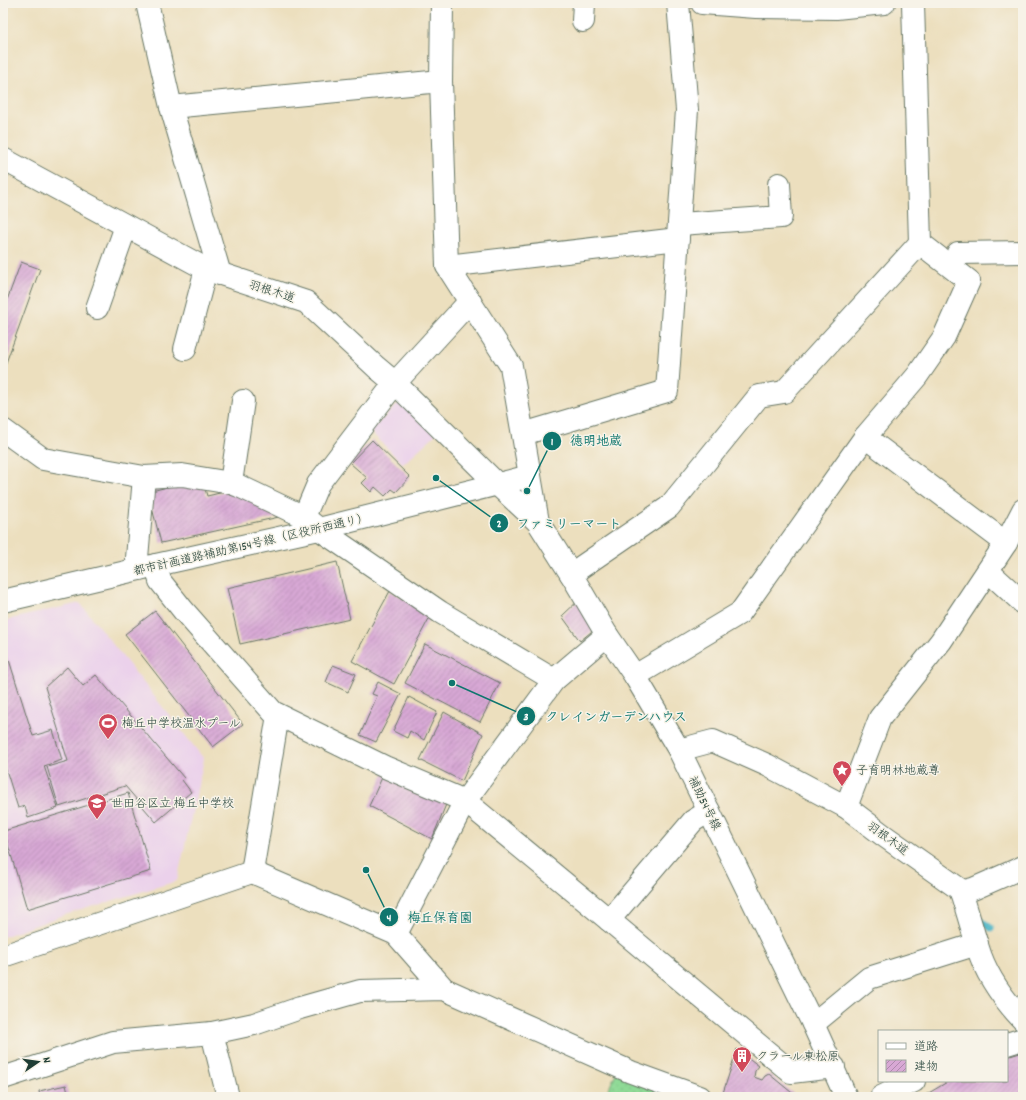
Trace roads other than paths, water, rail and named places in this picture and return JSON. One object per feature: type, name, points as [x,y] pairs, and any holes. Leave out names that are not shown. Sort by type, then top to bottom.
[{"type":"street","points":[[147,3],[171,107],[213,272],[185,349]]},
{"type":"street","points":[[442,3],[441,80],[447,266],[781,217],[779,184]]},
{"type":"street","points":[[523,434],[667,391],[687,110],[678,3]]},
{"type":"street","points":[[702,3],[756,7],[836,8],[884,3]]},
{"type":"street","points":[[571,574],[669,507],[758,396],[784,392],[920,243],[913,3]]},
{"type":"street","points":[[171,107],[441,80]]},
{"type":"street","name":"羽根木道","points":[[3,159],[213,272],[306,302],[395,383],[498,485]]},
{"type":"street","points":[[97,308],[126,226]]},
{"type":"street","points":[[635,676],[740,613],[865,437],[917,376],[944,337],[968,281],[920,243]]},
{"type":"street","points":[[958,253],[1023,252]]},
{"type":"street","name":"補助54号線","points":[[447,266],[511,366],[538,522]]},
{"type":"street","points":[[312,523],[318,484],[395,383],[470,301]]},
{"type":"street","points":[[231,483],[243,401]]},
{"type":"street","points":[[3,430],[43,459],[144,477],[182,475],[231,483],[312,523],[440,612],[554,680]]},
{"type":"street","points":[[865,437],[1006,543]]},
{"type":"street","name":"都市計画道路補助第154号線（区役所西通り）","points":[[3,601],[148,567],[312,523],[498,485],[530,476]]},
{"type":"street","points":[[144,477],[137,558],[148,567],[183,610],[273,712],[385,767],[465,801],[791,1072],[834,1066]]},
{"type":"street","name":"補助54号線","points":[[498,485],[538,522],[607,635],[635,676],[679,750],[814,1024],[834,1066],[846,1097]]},
{"type":"street","points":[[846,807],[880,718],[942,641],[1006,543],[1023,510]]},
{"type":"street","points":[[988,571],[1023,603]]},
{"type":"street","points":[[396,934],[465,801],[554,680],[607,635]]},
{"type":"street","points":[[252,872],[278,715]]},
{"type":"street","name":"羽根木道","points":[[679,750],[713,741],[767,765],[846,807],[958,888],[961,892]]},
{"type":"street","points":[[609,920],[693,820],[709,811]]},
{"type":"street","points":[[1023,867],[973,889],[961,892],[985,965],[997,988],[1008,1004],[1023,1020]]},
{"type":"street","points":[[3,956],[252,872],[396,934],[444,989],[631,1072],[700,1097]]},
{"type":"street","points":[[814,1024],[869,978],[977,944]]},
{"type":"street","points":[[3,1078],[114,1042],[212,1033],[254,1024],[300,1008],[360,991],[444,989]]},
{"type":"street","points":[[212,1033],[228,1097]]},
{"type":"street","points":[[1008,1044],[1023,1039]]},
{"type":"street","points":[[880,1097],[912,1082]]},
{"type":"waterway","points":[[980,920],[991,928]]},
{"type":"place","name":"ファミリーマート","points":[[436,478]]},
{"type":"place","name":"徳明地蔵","points":[[527,491]]},
{"type":"place","name":"クレインガーデンハウス","points":[[452,683]]},
{"type":"place","name":"梅丘中学校温水プール","points":[[108,740]]},
{"type":"place","name":"子育明林地蔵尊","points":[[842,787]]},
{"type":"place","name":"世田谷区立 梅丘中学校","points":[[97,820]]},
{"type":"place","name":"梅丘保育園","points":[[366,870]]},
{"type":"place","name":"クラール東松原","points":[[742,1073]]}]
